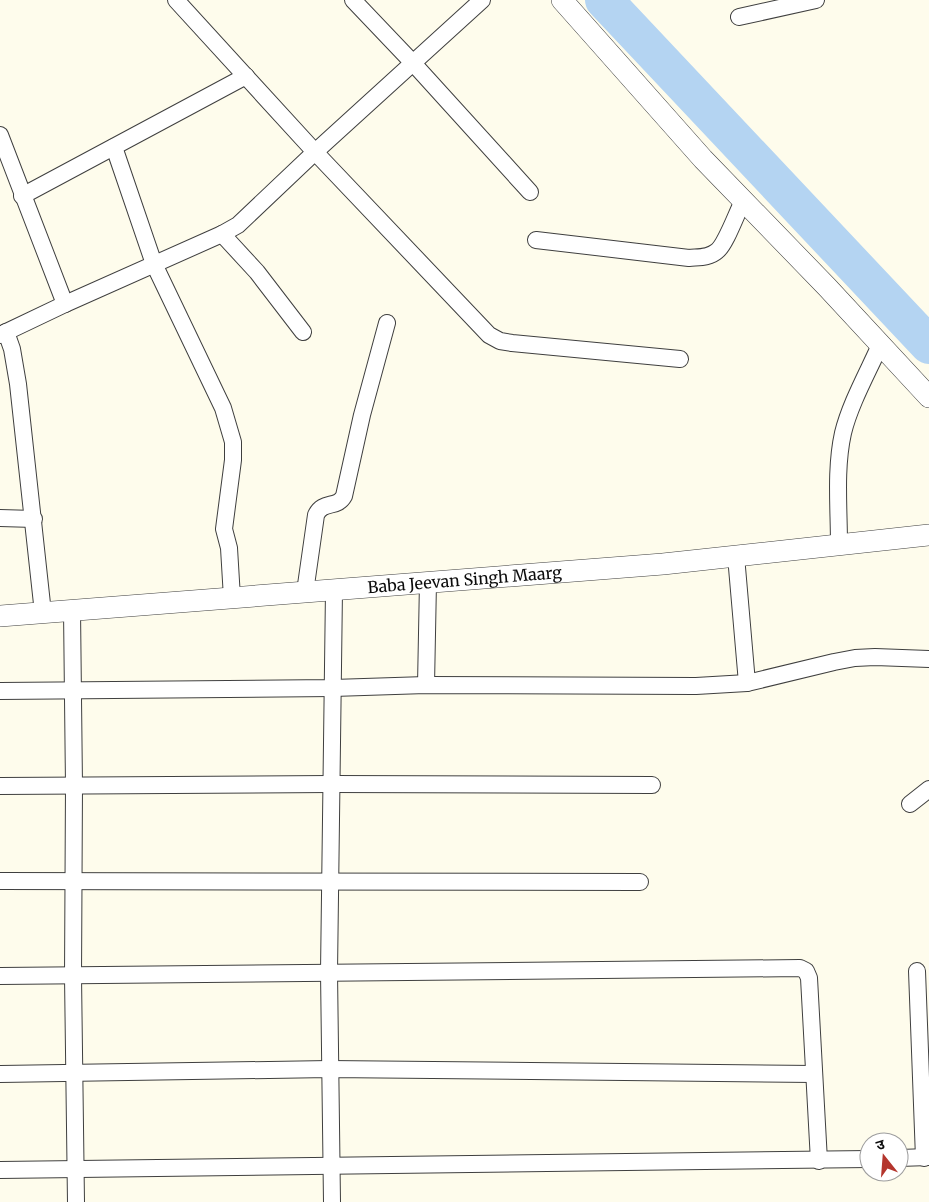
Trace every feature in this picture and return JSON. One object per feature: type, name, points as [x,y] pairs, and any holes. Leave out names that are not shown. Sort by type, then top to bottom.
[{"type":"street","points":[[176,0],[315,152],[489,335],[500,341],[512,343],[680,359]]},
{"type":"street","points":[[353,0],[530,192]]},
{"type":"street","points":[[43,613],[18,384],[12,349],[3,334],[238,225],[482,0]]},
{"type":"street","points":[[562,0],[742,201],[929,397]]},
{"type":"street","points":[[740,18],[816,0]]},
{"type":"street","points":[[22,196],[246,76]]},
{"type":"street","points":[[0,135],[65,304]]},
{"type":"street","points":[[114,147],[154,264],[223,408],[231,431],[234,452],[224,529],[229,548],[232,598]]},
{"type":"street","points":[[536,240],[689,258],[702,257],[710,255],[721,246],[742,201]]},
{"type":"street","points":[[222,234],[257,272],[304,332]]},
{"type":"street","points":[[305,592],[316,515],[324,506],[338,503],[344,496],[362,415],[387,323]]},
{"type":"street","points":[[839,544],[838,472],[843,432],[847,418],[880,345]]},
{"type":"street","points":[[0,518],[34,519]]},
{"type":"street","name":"Baba Jeevan Singh Maarg","points":[[0,616],[654,565],[929,535]]},
{"type":"street","points":[[736,556],[747,683]]},
{"type":"street","points":[[426,685],[428,582]]},
{"type":"street","points":[[332,1202],[328,972],[334,590]]},
{"type":"street","points":[[72,610],[74,786],[72,976],[76,1202]]},
{"type":"street","points":[[0,690],[332,688],[426,685],[696,686],[747,683],[855,658],[929,659]]},
{"type":"street","points":[[0,786],[652,785]]},
{"type":"street","points":[[910,804],[929,789]]},
{"type":"street","points":[[0,881],[640,882]]},
{"type":"street","points":[[0,976],[800,968],[806,971],[809,978],[819,1161]]},
{"type":"street","points":[[909,1158],[927,1158],[917,970]]},
{"type":"street","points":[[0,1074],[329,1069],[814,1074]]},
{"type":"street","points":[[0,1170],[859,1159]]},
{"type":"waterway","points":[[604,0],[929,345]]}]
